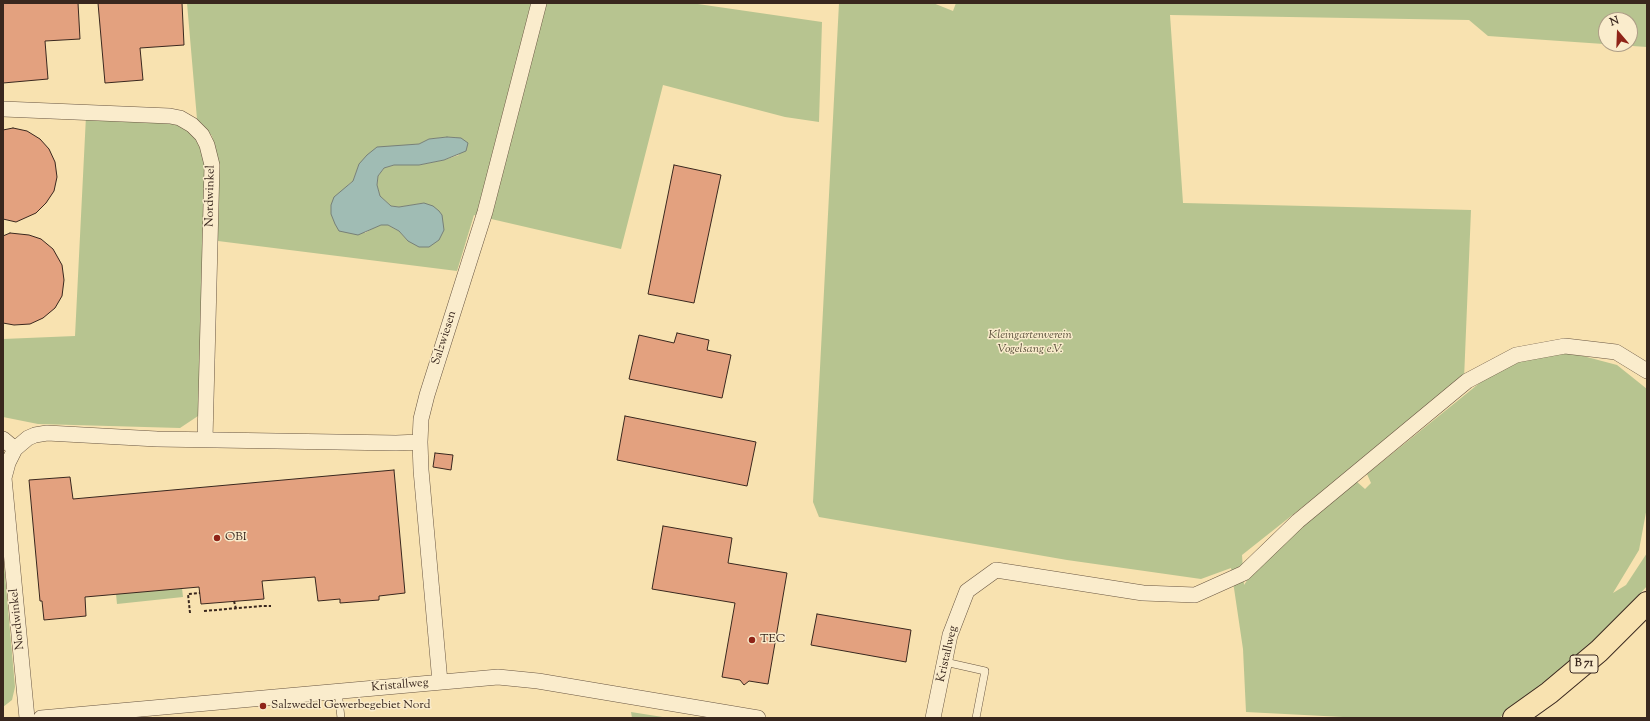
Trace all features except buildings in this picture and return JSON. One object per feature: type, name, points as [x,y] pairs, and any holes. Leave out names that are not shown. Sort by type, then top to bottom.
[{"type":"main road","name":"B 71","points":[[1514,718],[1549,693],[1599,651],[1647,603]]},
{"type":"street","name":"Salzwiesen","points":[[440,682],[420,442],[421,419],[427,395],[485,212],[539,3]]},
{"type":"street","name":"Nordwinkel","points":[[3,109],[170,116],[180,118],[192,125],[202,135],[208,145],[212,165],[205,439]]},
{"type":"street","name":"Kristallweg","points":[[933,718],[950,636],[967,591],[996,570],[1143,593],[1195,594],[1244,573],[1298,521],[1467,381],[1516,355],[1565,346],[1616,352],[1647,371]]},
{"type":"street","name":"Nordwinkel","points":[[27,718],[4,478],[8,463],[15,449],[28,438],[47,433],[157,439],[396,443],[420,442]]},
{"type":"street","points":[[3,439],[15,449]]},
{"type":"street","name":"Kristallweg","points":[[41,718],[510,677],[758,718]]},
{"type":"lane","points":[[945,662],[985,671],[976,718]]},
{"type":"lane","points":[[338,691],[341,718]]},
{"type":"path","points":[[190,613],[188,594],[200,593]]},
{"type":"path","points":[[234,601],[236,609]]},
{"type":"path","points":[[204,611],[271,606]]},
{"type":"green space","points":[[187,3],[691,3],[822,22],[819,122],[785,117],[663,85],[621,249],[474,215],[457,271],[218,241],[218,166],[212,136],[197,119]],"holes":[[[456,137],[459,155],[444,160],[419,165],[394,165],[384,168],[378,176],[377,185],[380,196],[391,206],[399,207],[424,203],[408,241],[399,231],[388,225],[381,225],[365,233],[348,185],[353,181],[359,164],[409,145],[419,144],[429,139]]]},
{"type":"green space","name":"Kleingartenverein Vogelsang e.V.","points":[[839,3],[933,3],[953,11],[956,3],[1647,3],[1647,47],[1638,46],[1638,12],[1598,12],[1598,44],[1488,36],[1469,20],[1170,15],[1183,203],[1471,210],[1464,379],[1242,555],[1244,585],[1250,576],[1296,531],[1356,481],[1365,489],[1371,483],[1367,474],[1487,377],[1532,356],[1568,352],[1617,365],[1647,389],[1647,507],[1639,550],[1613,593],[1626,585],[1647,553],[1647,586],[1631,604],[1565,669],[1499,718],[1343,717],[1246,712],[1243,649],[1231,568],[1201,579],[1067,560],[819,517],[813,502]]},
{"type":"green space","points":[[86,116],[177,124],[199,139],[208,168],[198,416],[180,428],[38,424],[3,417],[3,339],[75,336]]},
{"type":"green space","points":[[3,552],[15,687],[12,700],[3,707]]},
{"type":"green space","points":[[182,588],[183,597],[117,604],[116,594]]},
{"type":"green space","points":[[631,712],[669,718],[632,718]]},
{"type":"water","points":[[447,137],[461,138],[468,143],[466,151],[444,160],[419,165],[394,165],[384,168],[378,176],[377,185],[380,196],[391,206],[399,207],[424,203],[433,206],[439,211],[442,215],[444,230],[439,240],[429,247],[419,247],[408,241],[399,231],[388,225],[381,225],[358,235],[339,231],[331,214],[331,205],[334,197],[353,181],[359,164],[367,155],[377,147],[419,144],[429,139]]},
{"type":"place","name":"OBI","points":[[217,538]]},
{"type":"place","name":"TEC","points":[[752,640]]},
{"type":"place","name":"Salzwedel Gewerbegebiet Nord","points":[[263,706]]}]
